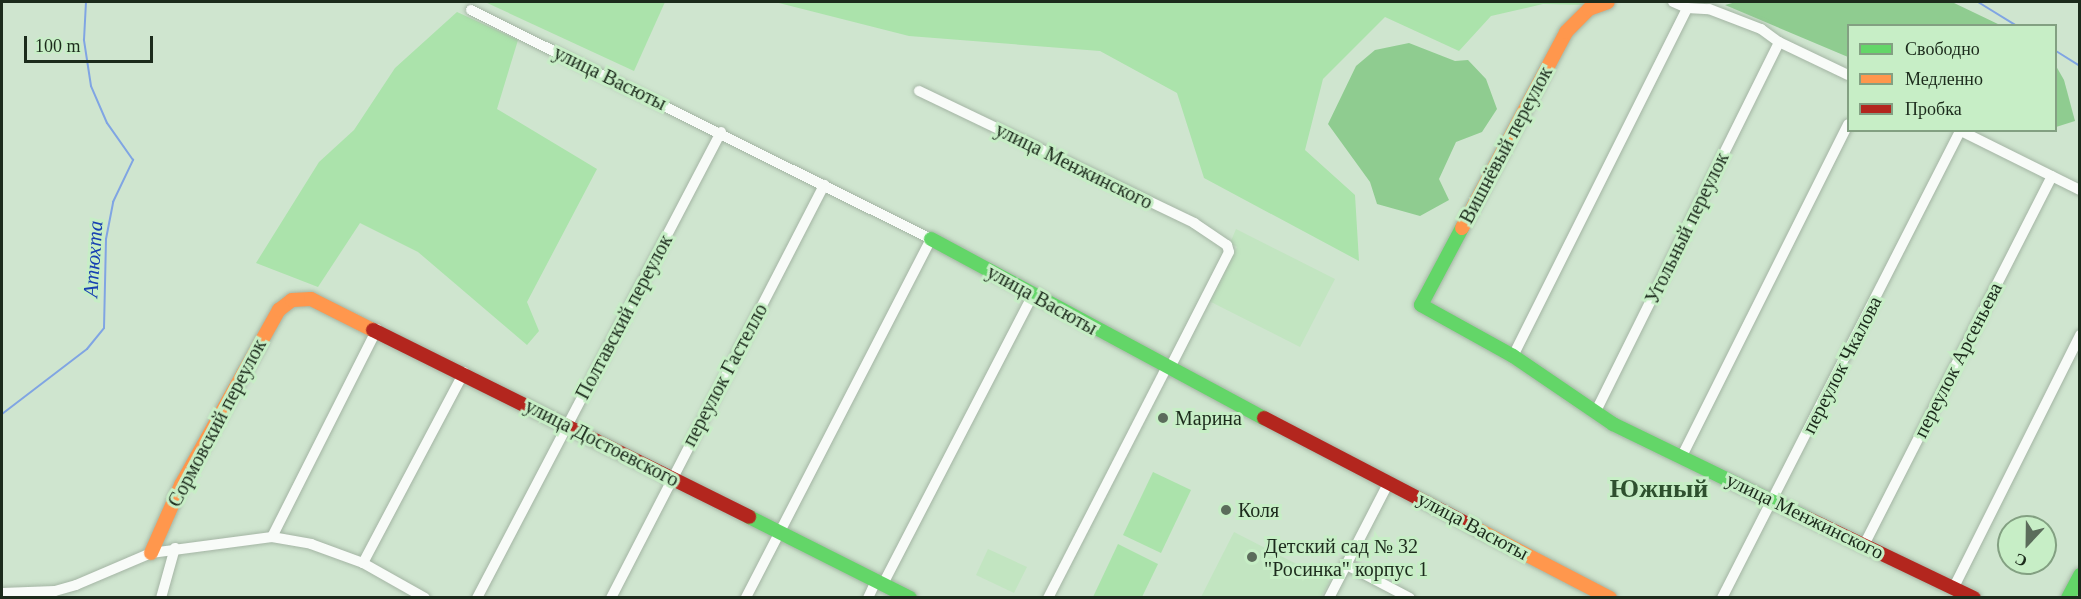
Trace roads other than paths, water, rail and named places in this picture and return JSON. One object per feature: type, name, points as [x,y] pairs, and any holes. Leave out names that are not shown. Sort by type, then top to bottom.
[{"type":"street","name":"Вишнёвый переулок","points":[[1421,305],[1566,32],[1589,9],[1608,2]]},
{"type":"street","points":[[1673,2],[1687,8],[1709,9],[1761,29],[1779,42],[1847,75]]},
{"type":"street","points":[[1513,356],[1687,8]]},
{"type":"street","name":"улица Васюты","points":[[471,10],[721,132],[931,239],[1168,367],[1606,596]]},
{"type":"street","name":"Угольный переулок","points":[[1595,413],[1779,42]]},
{"type":"street","name":"улица Менжинского","points":[[919,91],[1194,223],[1227,244],[1229,252],[1168,367]]},
{"type":"street","points":[[1682,456],[1847,126]]},
{"type":"street","name":"Полтавский переулок","points":[[477,597],[721,132]]},
{"type":"street","name":"переулок Чкалова","points":[[1722,597],[1958,132]]},
{"type":"street","points":[[1961,132],[2079,190]]},
{"type":"street","name":"переулок Арсеньева","points":[[1864,545],[2052,176]]},
{"type":"street","name":"переулок Гастелло","points":[[611,597],[824,185]]},
{"type":"street","points":[[746,597],[931,239]]},
{"type":"street","points":[[868,597],[880,582],[1033,295]]},
{"type":"street","name":"улица Достоевского","points":[[292,300],[311,299],[377,329],[910,597]]},
{"type":"street","name":"Сормовский переулок","points":[[151,553],[181,485],[279,310],[292,300]]},
{"type":"street","name":"улица Менжинского","points":[[1421,305],[1513,356],[1595,413],[1772,502],[1974,597]]},
{"type":"street","points":[[272,537],[377,329]]},
{"type":"street","points":[[1954,587],[2079,335]]},
{"type":"street","points":[[1048,597],[1168,367]]},
{"type":"street","points":[[363,563],[464,372]]},
{"type":"street","points":[[1329,597],[1389,482]]},
{"type":"street","points":[[2,593],[55,591],[76,585],[151,553],[175,548],[272,537],[311,544],[363,563],[425,597]]},
{"type":"street","points":[[161,597],[175,548]]},
{"type":"street","points":[[1345,564],[1410,597]]},
{"type":"street","points":[[2068,597],[2079,575]]},
{"type":"waterway","name":"Атюхта","points":[[2,414],[87,349],[104,328],[106,239],[113,202],[133,160],[107,123],[91,86],[84,40],[86,2]]},
{"type":"waterway","points":[[1978,2],[2014,24]]},
{"type":"waterway","points":[[2057,52],[2080,66]]},
{"type":"place","name":"Марина","points":[[1163,418]]},
{"type":"place","name":"Коля","points":[[1226,510]]},
{"type":"place","name":"Детский сад № 32 \"Росинка\" корпус 1","points":[[1252,557]]},
{"type":"district","name":"Южный","points":[[1659,489]]}]
